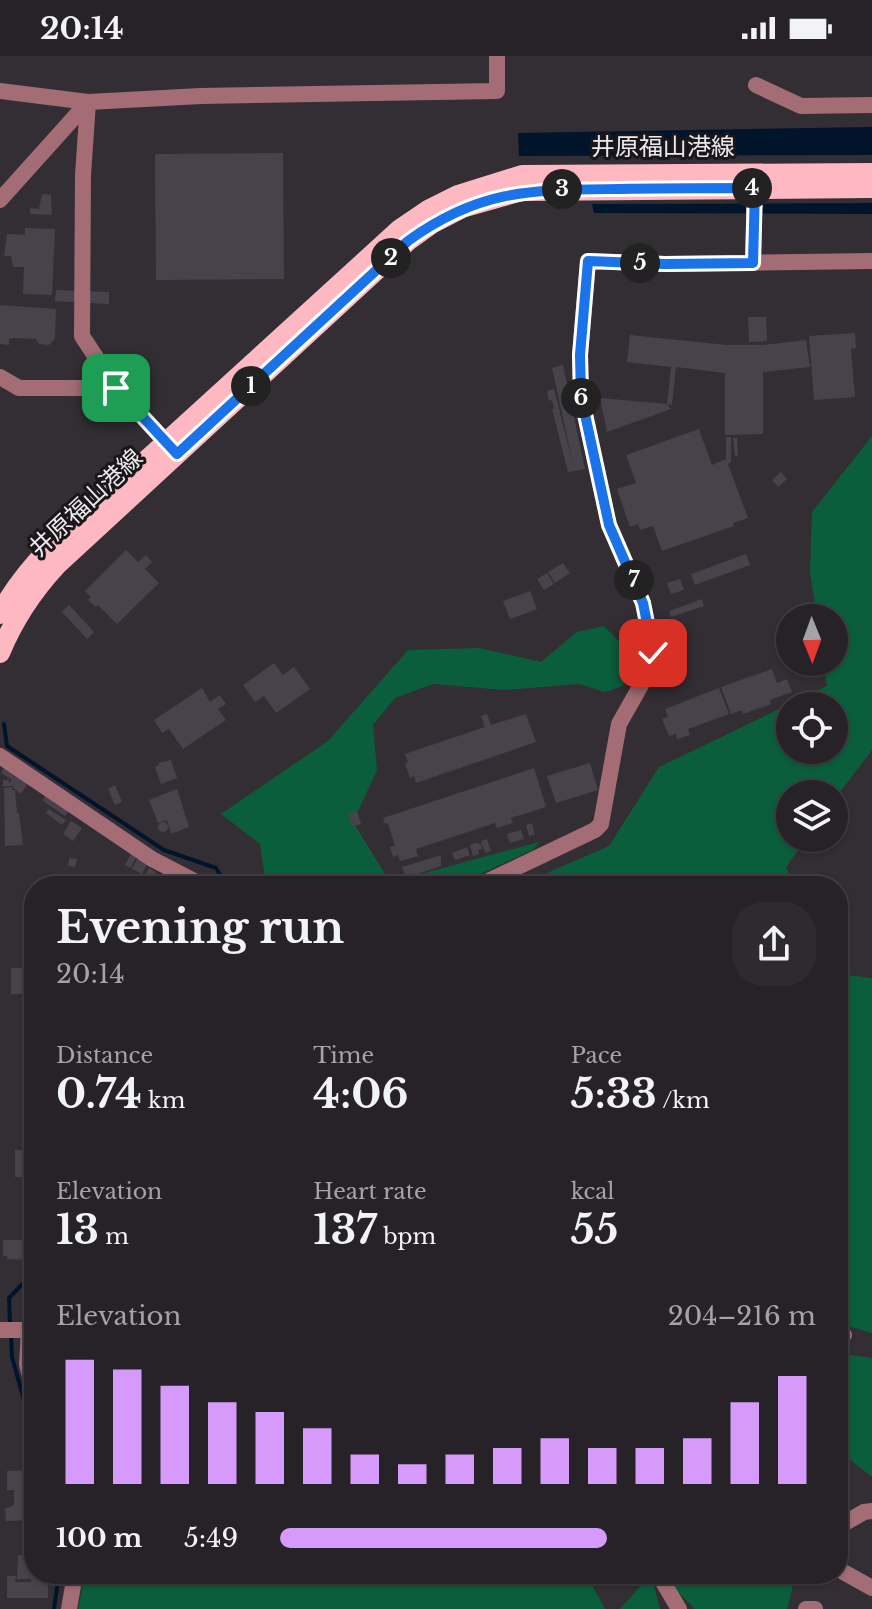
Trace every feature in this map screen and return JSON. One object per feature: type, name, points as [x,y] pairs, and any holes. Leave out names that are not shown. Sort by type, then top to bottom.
[{"type":"main road","name":"井原福山港線","points":[[755,180],[872,173]]},
{"type":"main road","name":"井原福山港線","points":[[0,653],[17,615],[36,587],[171,448],[400,229],[428,210],[458,195],[522,175],[755,180],[872,188]]},
{"type":"main road","name":"井原福山港線","points":[[0,614],[24,574],[45,553],[171,448]]},
{"type":"street","points":[[0,91],[88,102],[201,96],[497,91],[497,56]]},
{"type":"street","points":[[756,85],[801,106],[872,105]]},
{"type":"street","points":[[0,200],[88,102]]},
{"type":"street","points":[[88,102],[83,175],[82,336],[116,388],[171,448]]},
{"type":"street","points":[[753,263],[755,180]]},
{"type":"street","points":[[499,876],[595,830],[601,824],[619,724],[641,685],[653,653],[643,603],[609,525],[581,396],[580,355],[588,261],[665,264],[872,261]]},
{"type":"street","points":[[0,377],[19,388],[116,388]]},
{"type":"street","points":[[0,756],[152,859],[185,876]]},
{"type":"street","points":[[2,1330],[24,1329]]},
{"type":"street","points":[[848,1521],[872,1511]]},
{"type":"street","points":[[848,1575],[872,1588]]},
{"type":"street","points":[[69,1609],[73,1584]]},
{"type":"street","points":[[664,1584],[679,1609]]},
{"type":"street","points":[[806,1609],[815,1609]]},
{"type":"green space","points":[[872,436],[872,750],[848,782],[776,780],[776,852],[797,852],[786,867],[790,876],[540,876],[609,846],[659,767],[776,711],[776,764],[848,764],[848,692],[815,692],[827,686],[826,676],[848,676],[848,604],[815,604],[810,572],[812,512]]},
{"type":"green space","points":[[604,626],[618,641],[627,659],[623,686],[605,692],[579,684],[504,690],[433,684],[395,698],[373,725],[377,770],[353,822],[385,874],[402,876],[265,876],[260,844],[221,814],[328,741],[408,650],[479,648],[541,662],[577,632]]},
{"type":"green space","points":[[539,842],[534,849],[476,876],[414,876]]},
{"type":"green space","points":[[848,975],[872,978],[872,1333],[848,1326]]},
{"type":"green space","points":[[848,1354],[872,1358],[872,1477],[848,1458]]},
{"type":"green space","points":[[83,1584],[591,1584],[605,1609],[78,1609]]},
{"type":"green space","points":[[642,1584],[654,1584],[660,1609],[620,1609]]},
{"type":"green space","points":[[673,1584],[793,1584],[787,1609],[695,1609]]},
{"type":"water","points":[[872,127],[872,155],[519,156],[518,133]]},
{"type":"water","points":[[872,203],[872,214],[594,213],[592,204]]},
{"type":"building","points":[[283,153],[284,279],[156,280],[155,154]]},
{"type":"building","points":[[42,194],[51,195],[52,215],[30,214],[30,208],[39,209]]},
{"type":"building","points":[[25,228],[55,229],[52,295],[23,294],[24,267],[13,267],[11,256],[4,256],[7,234],[25,235]]},
{"type":"building","points":[[56,290],[109,292],[109,304],[55,301]]},
{"type":"building","points":[[0,305],[56,309],[55,339],[49,345],[39,344],[36,339],[13,338],[9,339],[9,345],[0,344]]},
{"type":"building","points":[[748,317],[766,317],[767,341],[749,342]]},
{"type":"building","points":[[855,333],[856,348],[851,349],[855,397],[814,400],[809,336]]},
{"type":"building","points":[[630,335],[727,345],[806,340],[810,367],[763,372],[763,434],[725,435],[725,373],[676,367],[672,405],[667,404],[671,367],[627,362]]},
{"type":"building","points":[[563,365],[585,469],[568,472],[552,400],[549,401],[547,391],[554,389],[573,464],[552,368]]},
{"type":"building","points":[[600,398],[667,404],[671,409],[607,432]]},
{"type":"building","points":[[699,429],[712,465],[726,459],[726,437],[731,437],[731,462],[728,464],[748,518],[733,523],[734,526],[662,551],[653,526],[640,530],[638,524],[630,527],[617,489],[636,483],[626,455]]},
{"type":"building","points":[[733,438],[737,438],[738,456],[735,456]]},
{"type":"building","points":[[781,472],[787,479],[778,487],[772,480]]},
{"type":"building","points":[[126,550],[138,562],[146,555],[152,562],[145,569],[159,583],[117,624],[98,605],[96,607],[88,600],[91,597],[85,591]]},
{"type":"building","points":[[746,554],[750,565],[695,585],[691,574]]},
{"type":"building","points":[[563,563],[570,573],[555,583],[548,572]]},
{"type":"building","points":[[547,573],[554,584],[544,590],[537,579]]},
{"type":"building","points":[[680,579],[684,590],[671,594],[667,583]]},
{"type":"building","points":[[530,591],[537,609],[510,619],[503,601]]},
{"type":"building","points":[[702,599],[704,606],[671,617],[669,611]]},
{"type":"building","points":[[69,605],[94,632],[87,639],[62,612]]},
{"type":"building","points":[[274,663],[283,675],[294,667],[310,689],[276,713],[264,696],[255,702],[243,685]]},
{"type":"building","points":[[772,669],[777,683],[787,679],[792,692],[776,692],[776,698],[770,700],[771,704],[743,714],[742,710],[731,714],[721,687]]},
{"type":"building","points":[[202,688],[210,702],[220,695],[226,704],[218,709],[226,720],[183,749],[169,729],[162,733],[154,720]]},
{"type":"building","points":[[719,688],[729,714],[688,729],[690,735],[677,739],[676,734],[669,736],[662,719],[668,717],[665,709]]},
{"type":"building","points":[[487,714],[491,725],[526,714],[536,742],[416,783],[414,776],[410,778],[405,754],[485,727],[481,716]]},
{"type":"building","points":[[171,760],[177,778],[161,784],[155,767],[158,763]]},
{"type":"building","points":[[590,763],[598,790],[556,803],[547,776]]},
{"type":"building","points":[[6,765],[17,772],[12,780],[1,773]]},
{"type":"building","points":[[534,768],[546,807],[511,818],[513,823],[497,828],[495,823],[416,849],[418,856],[400,861],[398,855],[393,857],[390,847],[395,846],[388,823],[385,824],[383,818]]},
{"type":"building","points":[[18,773],[28,783],[21,794],[12,787],[15,786],[3,786],[3,780],[9,780],[9,783]]},
{"type":"building","points":[[115,785],[122,802],[115,805],[108,789]]},
{"type":"building","points":[[12,787],[23,845],[5,846],[4,788]]},
{"type":"building","points":[[177,789],[189,827],[171,834],[167,820],[158,823],[149,800]]},
{"type":"building","points":[[46,792],[70,808],[65,816],[43,801]]},
{"type":"building","points":[[49,809],[66,820],[62,825],[46,813]]},
{"type":"building","points":[[357,811],[361,824],[352,827],[348,814]]},
{"type":"building","points":[[71,821],[82,828],[73,841],[63,834]]},
{"type":"building","points":[[163,822],[168,827],[163,832],[158,827]]},
{"type":"building","points":[[532,823],[535,835],[529,836],[526,825]]},
{"type":"building","points":[[521,830],[524,839],[510,843],[507,834]]},
{"type":"building","points":[[487,839],[491,851],[485,853],[481,841]]},
{"type":"building","points":[[481,844],[482,849],[473,856],[470,845]]},
{"type":"building","points":[[467,847],[470,855],[455,860],[452,853]]},
{"type":"building","points":[[131,854],[136,857],[131,868],[125,865]]},
{"type":"building","points":[[441,856],[441,866],[412,876],[405,876],[402,867]]},
{"type":"building","points":[[138,857],[148,862],[142,874],[132,869]]},
{"type":"building","points":[[69,858],[77,859],[75,867],[68,866]]},
{"type":"building","points":[[149,868],[156,872],[154,876],[145,876]]},
{"type":"building","points":[[11,968],[24,968],[24,994],[11,994]]},
{"type":"building","points":[[15,1150],[24,1150],[24,1177],[15,1177]]},
{"type":"building","points":[[3,1240],[24,1240],[24,1260],[3,1256]]},
{"type":"building","points":[[24,1470],[24,1520],[6,1521],[5,1509],[14,1505],[14,1490],[7,1490],[7,1471]]},
{"type":"building","points":[[18,1555],[24,1556],[24,1579],[17,1579]]},
{"type":"building","points":[[7,1576],[16,1576],[15,1582],[48,1584],[48,1598],[7,1598]]},
{"type":"waterway","points":[[4,724],[7,746],[164,850],[216,868],[221,876]]},
{"type":"waterway","points":[[10,1324],[9,1298],[24,1282]]},
{"type":"waterway","points":[[11,1333],[12,1357],[24,1400]]},
{"type":"waterway","points":[[54,1609],[58,1584]]},
{"type":"route","points":[[116,388],[177,454],[408,241],[462,208],[522,191],[755,188],[753,263],[588,261],[580,355],[581,396],[609,525],[643,603],[653,653]]}]
